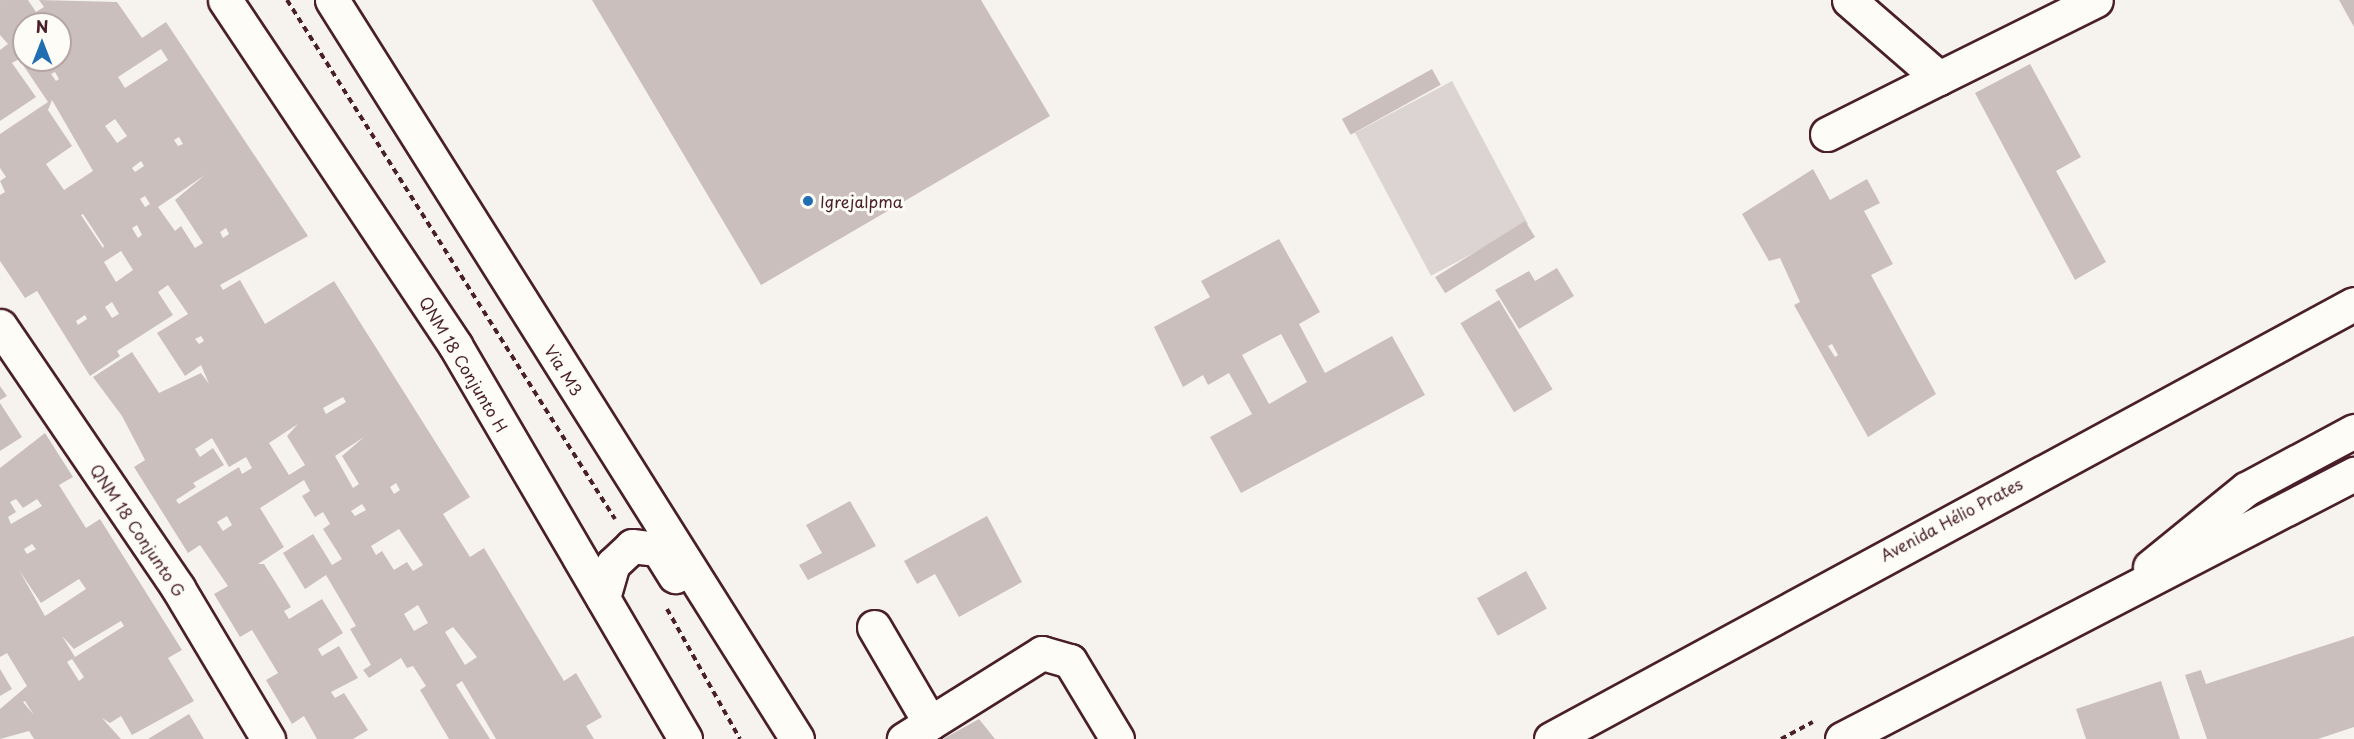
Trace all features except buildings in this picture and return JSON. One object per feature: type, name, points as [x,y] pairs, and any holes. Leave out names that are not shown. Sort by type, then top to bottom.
[{"type":"main road","name":"QNM 18 Conjunto H","points":[[225,0],[455,345],[677,725],[695,739]]},
{"type":"main road","name":"Via M3","points":[[332,0],[797,739]]},
{"type":"main road","points":[[1849,0],[1939,78]]},
{"type":"main road","points":[[1827,134],[2096,0]]},
{"type":"main road","name":"Avenida Hélio Prates","points":[[1551,739],[2354,304]]},
{"type":"main road","name":"QNM 18 Conjunto G","points":[[0,326],[178,588],[268,739]]},
{"type":"main road","points":[[2099,607],[2246,489],[2354,431]]},
{"type":"main road","points":[[1832,728],[2099,607],[2354,474]]},
{"type":"main road","points":[[603,598],[613,564],[632,546],[648,545],[664,557],[742,692],[784,739]]},
{"type":"main road","points":[[874,627],[917,731],[1042,653],[1070,661],[1117,739]]},
{"type":"path","points":[[287,0],[632,546]]},
{"type":"path","points":[[660,597],[740,739]]},
{"type":"path","points":[[1781,739],[1832,728]]},
{"type":"shaded area","points":[[1452,81],[1528,224],[1431,276],[1355,133]]},
{"type":"place","name":"IgrejaIpma","points":[[808,201]]}]
